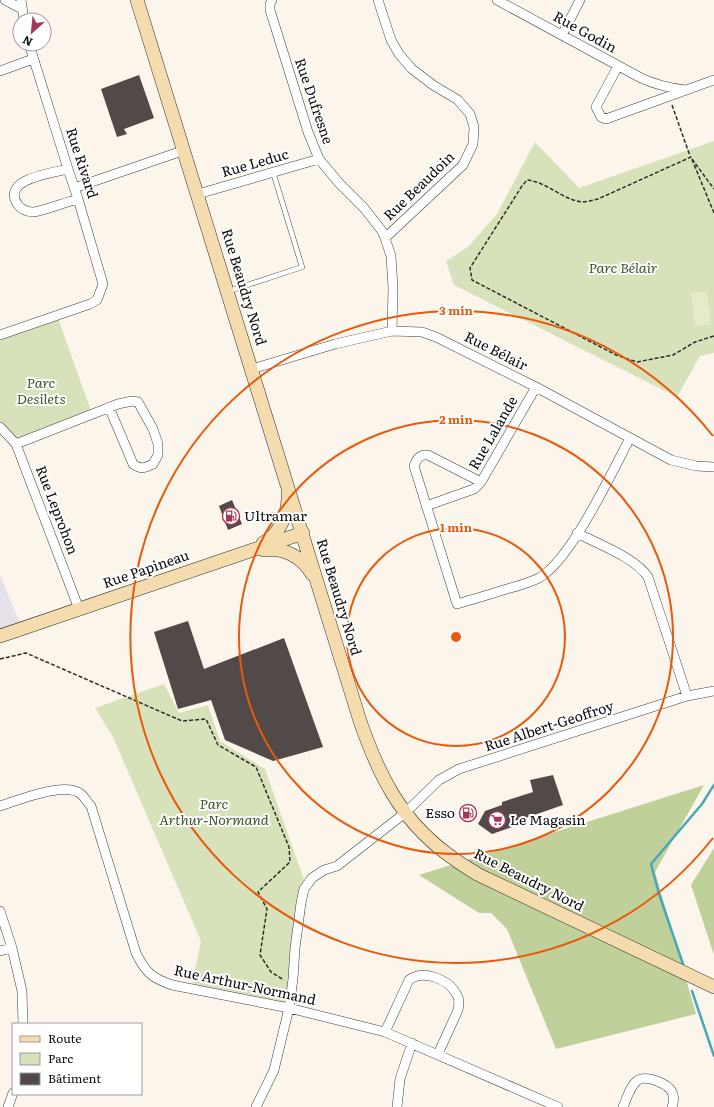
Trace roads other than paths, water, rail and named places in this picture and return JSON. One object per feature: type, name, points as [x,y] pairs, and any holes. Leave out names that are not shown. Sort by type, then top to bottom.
[{"type":"main road","name":"Rue Beaudry Nord","points":[[138,0],[360,721],[371,754],[386,786],[405,813],[432,841],[446,853],[477,874],[714,987]]},
{"type":"main road","points":[[246,552],[266,541],[276,532],[283,520],[288,503],[287,481]]},
{"type":"main road","name":"Rue Papineau","points":[[0,636],[303,533]]},
{"type":"main road","points":[[246,552],[273,549],[288,552],[302,560],[316,580],[322,597]]},
{"type":"street","points":[[5,0],[21,4]]},
{"type":"street","name":"Rue Dufresne","points":[[272,0],[270,10],[294,90],[319,159],[339,183],[364,208],[382,231],[385,238],[391,256],[393,288],[392,331]]},
{"type":"street","name":"Rue Beaudoin","points":[[378,0],[391,40],[399,54],[412,70],[458,100],[470,114],[474,127],[474,144],[463,166],[385,238]]},
{"type":"street","name":"Rue Godin","points":[[497,0],[654,85],[686,90]]},
{"type":"street","points":[[562,35],[580,0]]},
{"type":"street","name":"Rue Rivard","points":[[0,335],[90,304],[97,300],[103,284],[61,143],[32,52]]},
{"type":"street","points":[[0,70],[33,59]]},
{"type":"street","name":"Rue Godin","points":[[618,66],[596,107],[601,117],[606,119],[714,80]]},
{"type":"street","points":[[74,188],[185,150]]},
{"type":"street","name":"Rue Leduc","points":[[198,194],[319,159]]},
{"type":"street","points":[[68,169],[28,179],[20,184],[14,195],[16,202],[20,208],[25,211],[34,212],[78,199]]},
{"type":"street","name":"Rue Bélair","points":[[252,369],[335,344],[392,331],[422,332],[436,337],[536,388],[671,460],[696,466],[714,467]]},
{"type":"street","name":"Rue Lalande","points":[[426,506],[474,489],[481,482],[536,388]]},
{"type":"street","points":[[16,444],[109,407],[132,401],[138,402],[142,407],[153,429],[158,444],[158,455],[153,464],[144,469],[133,464],[109,407]]},
{"type":"street","name":"Rue Leprohon","points":[[0,427],[16,444],[79,609]]},
{"type":"street","points":[[481,482],[439,460],[424,454],[418,458],[414,466],[457,604],[524,584],[539,578],[550,570],[577,533],[598,498],[630,438]]},
{"type":"street","points":[[577,533],[631,560],[646,573],[687,696]]},
{"type":"street","name":"Rue Albert-Geoffroy","points":[[256,1107],[274,1070],[289,1008],[297,933],[304,889],[312,878],[324,870],[337,866],[405,813],[439,780],[459,769],[687,696],[714,691]]},
{"type":"street","name":"Rue Arthur-Normand","points":[[0,806],[54,789],[68,790],[81,794],[91,806],[136,953],[144,968],[150,975],[158,980],[172,985],[289,1008],[385,1032],[558,1107]]},
{"type":"street","points":[[0,911],[12,948],[22,991],[23,1023]]},
{"type":"street","points":[[0,951],[12,948]]},
{"type":"street","points":[[385,1032],[409,980],[413,976],[422,974],[436,978],[452,988],[457,995],[459,1003],[458,1010],[438,1054]]},
{"type":"street","points":[[397,1107],[400,1079],[412,1043]]},
{"type":"street","points":[[623,1107],[632,1088],[637,1081],[642,1079],[653,1080],[670,1088],[673,1094],[672,1107]]},
{"type":"street","points":[[8,1107],[12,1095]]},
{"type":"lane","points":[[228,292],[302,267],[273,172]]},
{"type":"waterway","points":[[683,964],[659,894],[651,864],[702,804],[714,785]]},
{"type":"waterway","points":[[692,991],[714,1056]]},
{"type":"place","name":"Ultramar","points":[[231,516]]},
{"type":"place","name":"Esso","points":[[468,813]]},
{"type":"place","name":"Le Magasin","points":[[497,820]]},
{"type":"park label","name":"Parc Bélair","points":[[623,268]]},
{"type":"park label","name":"Parc Desilets","points":[[41,392]]},
{"type":"park label","name":"Parc Arthur-Normand","points":[[214,812]]}]
